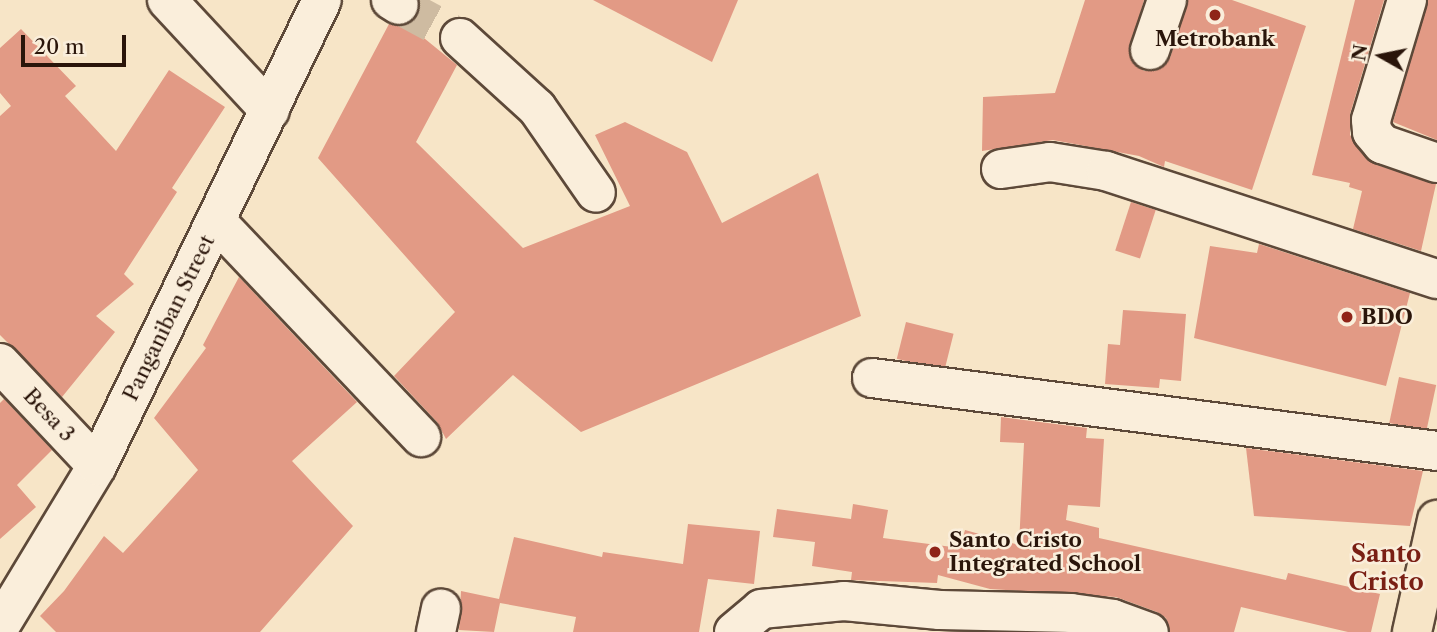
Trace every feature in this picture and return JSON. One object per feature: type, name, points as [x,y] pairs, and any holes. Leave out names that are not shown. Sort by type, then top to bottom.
[{"type":"main road","points":[[1412,632],[1437,520]]},
{"type":"street","points":[[167,0],[270,111]]},
{"type":"street","name":"Panganiban Street","points":[[0,626],[97,466],[322,0]]},
{"type":"street","points":[[1150,50],[1167,0]]},
{"type":"street","points":[[1407,0],[1371,120],[1372,132],[1382,144],[1437,163]]},
{"type":"street","points":[[460,38],[537,108],[596,193]]},
{"type":"street","points":[[1002,169],[1050,162],[1106,171],[1437,279]]},
{"type":"street","points":[[216,221],[421,437]]},
{"type":"street","name":"Besa 3","points":[[0,363],[97,466]]},
{"type":"street","points":[[872,378],[1437,451]]},
{"type":"street","points":[[734,632],[761,609],[844,601],[1071,613],[1149,632]]},
{"type":"building","points":[[593,0],[738,0],[712,62]]},
{"type":"building","points":[[1085,0],[1144,0],[1129,54],[1144,71],[1155,71],[1170,58],[1188,0],[1232,0],[1306,26],[1252,190],[1165,161],[1164,167],[1139,156],[1053,140],[982,151],[983,97],[1055,93]]},
{"type":"building","points":[[1355,0],[1384,0],[1350,114],[1350,135],[1374,164],[1436,184],[1421,251],[1353,229],[1362,191],[1349,187],[1350,183],[1312,175]]},
{"type":"building","points":[[1428,0],[1437,0],[1437,140],[1393,122]]},
{"type":"building","points":[[389,24],[408,25],[457,65],[416,142],[523,248],[630,206],[595,135],[625,122],[687,152],[722,223],[818,173],[861,316],[581,432],[513,375],[446,439],[437,422],[394,376],[455,312],[318,158]]},
{"type":"building","points":[[21,29],[76,86],[65,96],[116,151],[169,70],[225,107],[172,188],[177,192],[124,274],[134,284],[96,316],[115,332],[62,397],[0,335],[0,116],[11,106],[0,93],[0,48]]},
{"type":"building","points":[[1131,202],[1156,210],[1140,259],[1115,251]]},
{"type":"building","points":[[1259,244],[1410,293],[1386,386],[1194,338],[1210,246],[1257,253]]},
{"type":"building","points":[[239,277],[357,402],[292,461],[353,526],[260,632],[56,632],[40,616],[64,591],[104,536],[123,553],[198,470],[154,418],[206,348],[203,345]]},
{"type":"building","points":[[1123,310],[1186,314],[1181,381],[1160,379],[1159,388],[1105,384],[1108,344],[1120,345]]},
{"type":"building","points":[[906,322],[954,334],[944,371],[897,359]]},
{"type":"building","points":[[1399,377],[1436,385],[1426,431],[1389,423]]},
{"type":"building","points":[[4,399],[52,450],[17,485],[36,507],[0,539],[0,403]]},
{"type":"building","points":[[1001,417],[1087,428],[1086,438],[1104,439],[1100,507],[1068,505],[1066,520],[1099,528],[1099,538],[1286,580],[1288,573],[1380,594],[1371,632],[1348,632],[1241,607],[1234,632],[1170,632],[1166,618],[1157,612],[1116,597],[990,589],[938,575],[937,583],[851,580],[852,572],[812,566],[815,542],[773,537],[777,509],[851,519],[853,504],[888,510],[883,538],[960,548],[965,530],[1019,545],[1024,443],[1000,442]]},
{"type":"building","points":[[1246,448],[1423,471],[1410,526],[1254,516]]},
{"type":"building","points":[[688,524],[760,531],[754,584],[708,579],[699,632],[573,632],[576,617],[500,603],[494,632],[459,630],[461,591],[499,599],[514,537],[602,557],[603,552],[683,564]]},
{"type":"tunnel","points":[[399,5],[460,38]]},
{"type":"place","name":"Metrobank","points":[[1215,15]]},
{"type":"place","name":"BDO","points":[[1347,317]]},
{"type":"place","name":"Santo Cristo Integrated School","points":[[935,552]]},
{"type":"district","name":"Santo Cristo","points":[[1386,568]]}]
